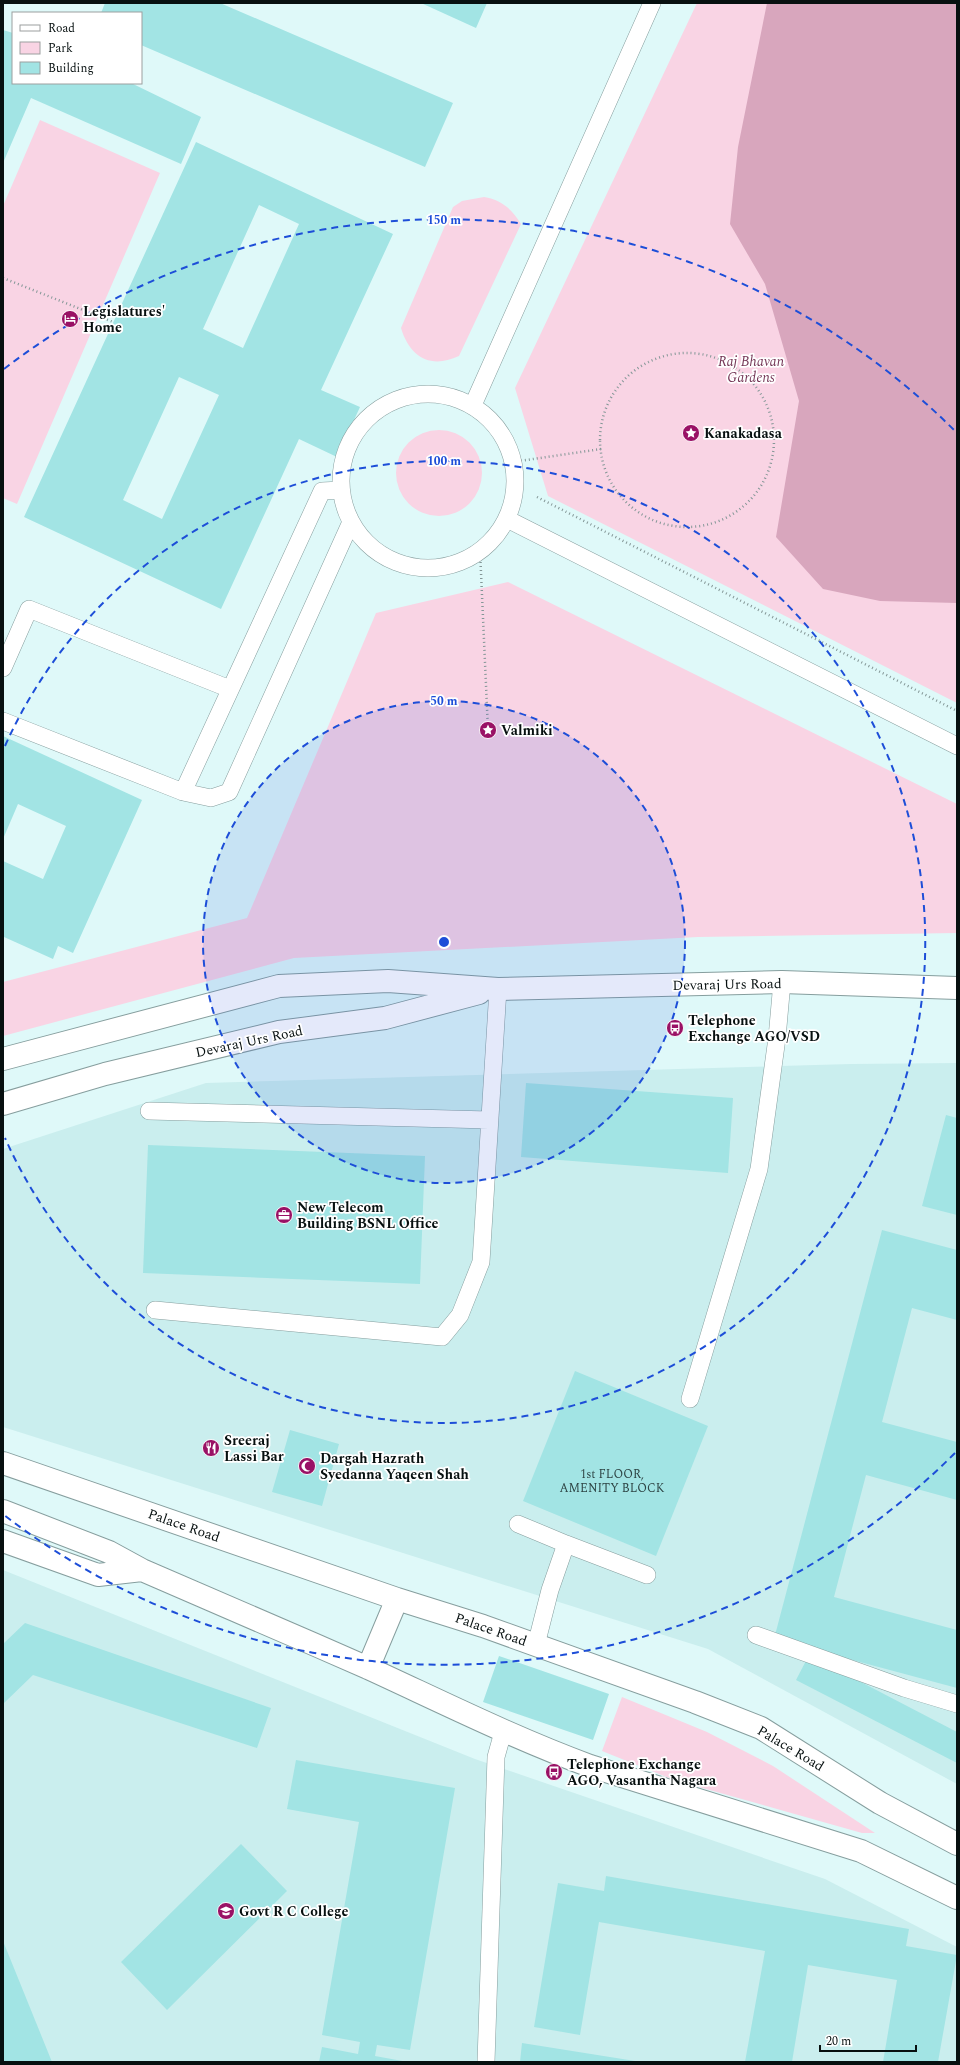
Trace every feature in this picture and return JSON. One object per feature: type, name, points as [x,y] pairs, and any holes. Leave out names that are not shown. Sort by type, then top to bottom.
[{"type":"main road","name":"Devaraj Urs Road","points":[[3,1059],[279,986],[388,981],[498,989],[782,982],[957,988]]},
{"type":"main road","name":"Devaraj Urs Road","points":[[3,1104],[105,1074],[279,1032],[385,1018],[498,989]]},
{"type":"main road","name":"Palace Road","points":[[3,1463],[398,1599],[483,1626],[695,1702],[761,1728],[880,1802],[957,1844]]},
{"type":"main road","points":[[3,1511],[109,1552],[142,1570],[368,1668],[503,1732],[590,1766],[861,1852],[957,1898]]},
{"type":"main road","points":[[3,1541],[98,1575],[142,1570]]},
{"type":"main road","points":[[368,1668],[398,1599]]},
{"type":"lane","points":[[473,405],[652,3]]},
{"type":"lane","points":[[419,393],[447,395],[473,405],[493,421],[507,443],[513,462],[515,468],[514,494],[507,519],[493,540],[473,557],[449,566],[423,568],[398,563],[375,551],[359,534],[347,514],[341,490],[342,463],[352,436],[370,415],[393,400],[419,393]]},
{"type":"lane","points":[[183,792],[322,491],[341,490]]},
{"type":"lane","points":[[507,519],[957,746]]},
{"type":"lane","points":[[3,720],[183,792],[211,798],[229,792],[352,522]]},
{"type":"lane","points":[[3,668],[29,609],[230,689]]},
{"type":"lane","points":[[690,1399],[758,1169],[777,1038],[782,982]]},
{"type":"lane","points":[[155,1310],[442,1337],[460,1315],[481,1262],[498,989]]},
{"type":"lane","points":[[149,1112],[489,1120]]},
{"type":"lane","points":[[518,1524],[647,1575]]},
{"type":"lane","points":[[536,1645],[550,1590],[566,1544]]},
{"type":"lane","points":[[756,1635],[904,1688],[957,1704]]},
{"type":"lane","points":[[486,2062],[496,1757],[503,1732]]},
{"type":"path","points":[[3,278],[113,322]]},
{"type":"path","points":[[675,352],[695,352],[715,356],[733,365],[749,378],[761,394],[767,406],[774,432],[773,454],[767,476],[755,495],[739,511],[720,522],[698,527],[676,527],[654,521],[634,510],[620,496],[609,478],[602,459],[601,449],[600,438],[602,417],[610,398],[622,381],[637,368],[655,358],[675,352]]},
{"type":"path","points":[[513,462],[601,449]]},
{"type":"path","points":[[537,497],[957,711]]},
{"type":"path","points":[[480,550],[488,730]]},
{"type":"shaded area","points":[[767,3],[957,3],[957,603],[880,601],[823,589],[776,537],[799,401],[765,284],[730,224],[738,147]]},
{"type":"shaded area","points":[[957,1063],[957,1784],[708,1649],[3,1427],[3,1149],[206,1083],[851,1064]]},
{"type":"shaded area","name":"Govt R C College","points":[[3,1570],[475,1759],[825,1879],[957,1947],[957,2062],[3,2062]]},
{"type":"green space","name":"Raj Bhavan Gardens","points":[[697,3],[957,3],[957,703],[548,496],[515,388]]},
{"type":"green space","points":[[40,120],[160,173],[17,504],[3,498],[3,206]]},
{"type":"green space","points":[[484,197],[501,203],[513,213],[521,224],[459,356],[449,360],[431,361],[423,358],[410,347],[401,328],[453,207],[462,201]]},
{"type":"green space","points":[[439,430],[455,434],[469,443],[478,457],[482,473],[478,489],[469,503],[455,512],[439,516],[423,512],[409,503],[400,489],[396,473],[400,457],[409,443],[423,434]]},
{"type":"green space","points":[[508,582],[957,804],[957,933],[698,937],[294,958],[3,1036],[3,982],[247,918],[376,613]]},
{"type":"green space","points":[[622,1697],[707,1732],[773,1766],[875,1833],[862,1833],[674,1780],[602,1751]]},
{"type":"building","points":[[105,3],[220,3],[453,103],[425,167],[142,45],[142,12],[101,12]]},
{"type":"building","points":[[421,3],[487,3],[476,28]]},
{"type":"building","points":[[3,30],[12,33],[12,84],[133,84],[201,117],[181,164],[31,98],[3,163]]},
{"type":"building","points":[[196,142],[393,234],[321,390],[360,407],[337,457],[299,439],[221,609],[24,517]],"holes":[[[259,205],[299,224],[243,348],[203,329]],[[179,377],[219,395],[162,519],[123,500]]]},
{"type":"building","points":[[3,736],[142,800],[73,953],[58,946],[53,959],[4,937],[3,940],[3,861],[43,879],[66,826],[18,804],[3,839]]},
{"type":"building","points":[[526,1083],[733,1098],[728,1173],[521,1157]]},
{"type":"building","points":[[946,1115],[957,1118],[957,1215],[922,1206]]},
{"type":"building","name":"New Telecom Building BSNL Office","points":[[148,1145],[425,1156],[420,1284],[143,1273]]},
{"type":"building","points":[[882,1230],[957,1250],[957,1320],[912,1308],[882,1422],[957,1442],[957,1500],[866,1475],[834,1597],[957,1630],[957,1688],[774,1639]]},
{"type":"building","points":[[575,1371],[708,1426],[656,1556],[523,1501]]},
{"type":"building","points":[[290,1430],[339,1444],[322,1506],[272,1492]]},
{"type":"building","points":[[25,1623],[271,1708],[257,1748],[33,1675],[3,1704],[3,1644]]},
{"type":"building","points":[[809,1655],[957,1732],[957,1763],[796,1680]]},
{"type":"building","points":[[499,1656],[609,1694],[593,1740],[483,1702]]},
{"type":"building","points":[[296,1760],[455,1788],[410,2050],[377,2045],[375,2056],[408,2062],[319,2062],[322,2047],[358,2054],[360,2042],[322,2035],[359,1822],[287,1809]]},
{"type":"building","points":[[241,1844],[287,1891],[167,2010],[121,1962]]},
{"type":"building","points":[[606,1876],[909,1929],[906,1946],[957,1955],[938,2062],[883,2062],[897,1980],[808,1965],[792,2062],[745,2062],[765,1951],[599,1922],[580,2035],[534,2027],[558,1883],[604,1891]]},
{"type":"building","points":[[3,1941],[52,2062],[3,2062]]},
{"type":"building","points":[[522,2043],[635,2061],[635,2062],[520,2062]]},
{"type":"place","name":"Legislatures' Home","points":[[70,319]]},
{"type":"place","name":"Kanakadasa","points":[[691,433]]},
{"type":"place","name":"Valmiki","points":[[488,730]]},
{"type":"place","name":"Telephone Exchange AGO/VSD","points":[[675,1028]]},
{"type":"place","name":"New Telecom Building BSNL Office","points":[[284,1215]]},
{"type":"place","name":"Sreeraj Lassi Bar","points":[[211,1448]]},
{"type":"place","name":"Dargah Hazrath Syedanna Yaqeen Shah","points":[[307,1466]]},
{"type":"place","name":"Telephone Exchange AGO, Vasantha Nagara","points":[[554,1772]]},
{"type":"place","name":"Govt R C College","points":[[226,1911]]}]
